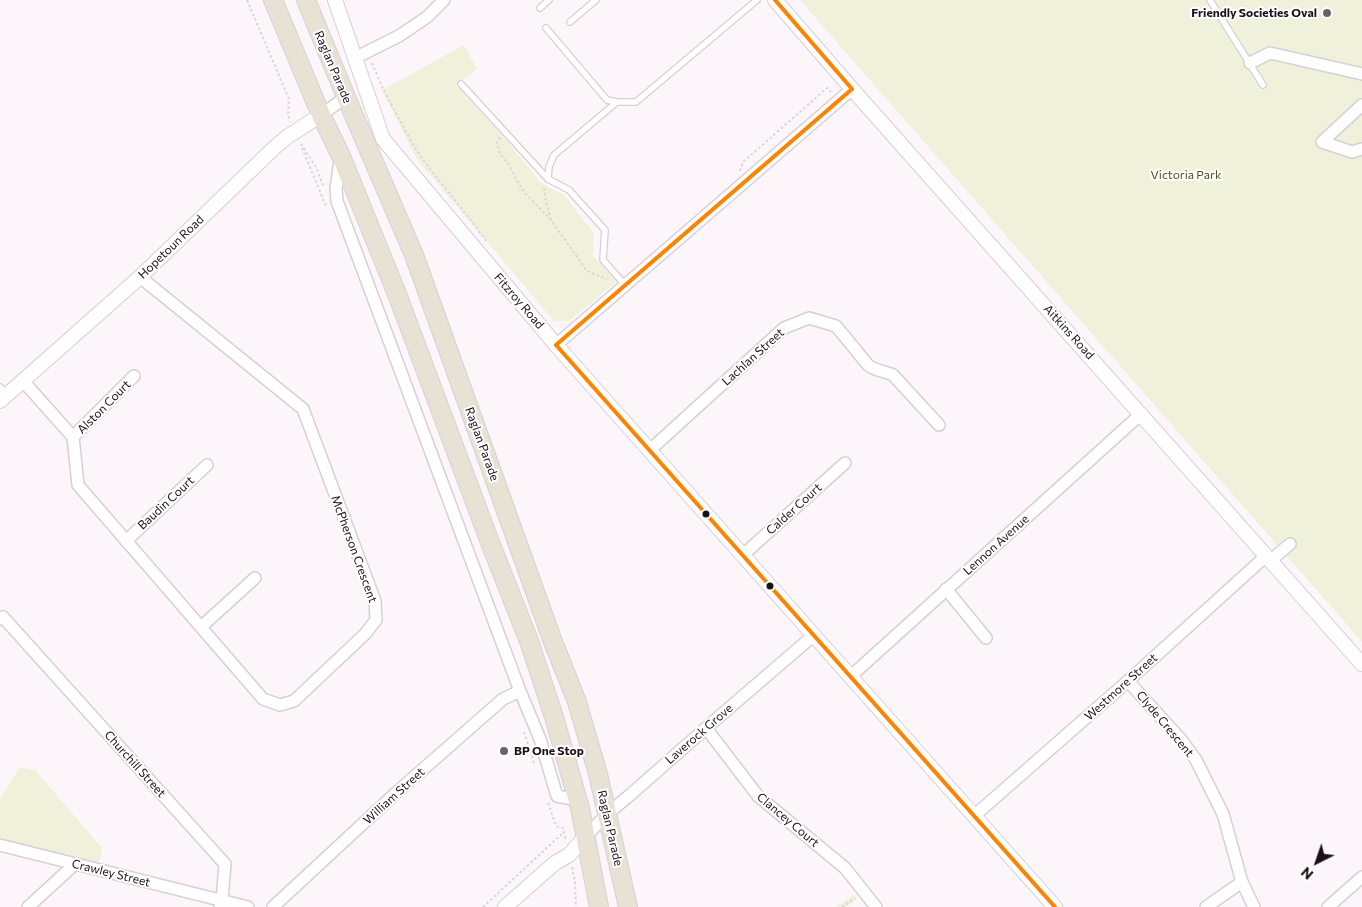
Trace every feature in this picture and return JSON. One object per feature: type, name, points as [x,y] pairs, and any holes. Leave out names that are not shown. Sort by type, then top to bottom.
[{"type":"highway","name":"Raglan Parade","points":[[272,0],[341,156],[397,294],[529,641],[554,717],[578,800],[598,905]]},
{"type":"highway","name":"Raglan Parade","points":[[306,0],[414,255],[576,702],[598,774],[629,904]]},
{"type":"street","name":"Fitzroy Road","points":[[335,0],[383,139],[556,345],[1055,907]]},
{"type":"street","points":[[355,58],[399,36],[427,18],[444,0]]},
{"type":"street","name":"Aitkins Road","points":[[775,0],[1362,664]]},
{"type":"street","points":[[1250,63],[1270,52],[1362,74]]},
{"type":"street","points":[[556,345],[852,89]]},
{"type":"street","name":"Hopetoun Road","points":[[2,395],[23,381],[140,277],[274,148],[346,97]]},
{"type":"street","points":[[1362,105],[1322,142],[1352,152],[1362,149]]},
{"type":"street","name":"Raglan Parade","points":[[341,156],[336,190],[338,201],[520,691],[540,739],[557,796],[578,800]]},
{"type":"street","name":"McPherson Crescent","points":[[73,437],[78,485],[262,699],[280,705],[294,701],[365,634],[376,620],[375,601],[303,409],[140,277]]},
{"type":"street","name":"Lachlan Street","points":[[650,450],[784,328],[809,318],[836,326],[862,360],[871,368],[893,375],[939,425]]},
{"type":"street","name":"Alston Court","points":[[73,437],[134,376]]},
{"type":"street","points":[[23,381],[73,437]]},
{"type":"street","name":"Lennon Avenue","points":[[851,676],[1141,414]]},
{"type":"street","name":"Calder Court","points":[[743,555],[845,463]]},
{"type":"street","name":"Baudin Court","points":[[126,541],[207,465]]},
{"type":"street","name":"Westmore Street","points":[[974,816],[1268,559],[1290,544]]},
{"type":"street","points":[[201,627],[255,578]]},
{"type":"street","points":[[946,590],[986,638]]},
{"type":"street","name":"Churchill Street","points":[[1,618],[225,864],[221,904]]},
{"type":"street","name":"Laverock Grove","points":[[586,836],[607,814],[814,635]]},
{"type":"street","name":"Clyde Crescent","points":[[1128,681],[1183,742],[1196,760],[1223,814],[1242,882],[1254,907]]},
{"type":"street","name":"William Street","points":[[273,907],[503,699],[520,691]]},
{"type":"street","name":"Clancey Court","points":[[706,728],[758,796],[845,868],[876,907]]},
{"type":"street","points":[[505,907],[556,863],[569,855],[586,836]]},
{"type":"street","name":"Crawley Street","points":[[0,845],[221,904]]},
{"type":"street","points":[[28,907],[75,864]]},
{"type":"street","points":[[1328,907],[1362,877]]},
{"type":"street","points":[[1206,907],[1242,882]]},
{"type":"street","points":[[221,904],[248,907]]},
{"type":"lane","points":[[540,8],[549,0]]},
{"type":"lane","points":[[570,22],[596,0]]},
{"type":"lane","points":[[546,28],[607,100],[636,102],[757,0]]},
{"type":"lane","points":[[1210,0],[1263,85]]},
{"type":"lane","points":[[461,84],[548,179],[569,190],[605,230],[603,260],[626,286]]},
{"type":"lane","points":[[548,179],[549,167],[554,155],[617,102]]},
{"type":"path","points":[[247,0],[289,99],[288,115],[290,122]]},
{"type":"path","points":[[373,68],[372,60],[377,54],[374,49]]},
{"type":"path","points":[[503,130],[497,143],[500,154],[509,165],[524,192],[551,220],[587,270],[626,286]]},
{"type":"path","points":[[548,179],[544,188],[551,220]]},
{"type":"path","points":[[483,907],[564,832]]},
{"type":"path","points":[[569,855],[575,883],[576,907]]},
{"type":"path","points":[[842,907],[864,892]]},
{"type":"green space","name":"Victoria Park","points":[[800,0],[1362,0],[1362,642],[826,30]]},
{"type":"green space","points":[[464,45],[477,69],[456,85],[505,139],[541,183],[565,196],[594,234],[593,256],[616,282],[569,321],[554,321],[416,158],[382,90]]},
{"type":"green space","points":[[20,767],[35,770],[102,848],[98,869],[0,845],[0,798]]},
{"type":"green space","points":[[854,895],[857,899],[846,907],[835,907]]},
{"type":"transit line","points":[[775,0],[852,89]]},
{"type":"transit line","points":[[556,345],[852,89]]},
{"type":"transit line","points":[[556,345],[1055,907]]},
{"type":"place","name":"Friendly Societies Oval","points":[[1327,13]]},
{"type":"place","name":"BP One Stop","points":[[504,751]]}]
